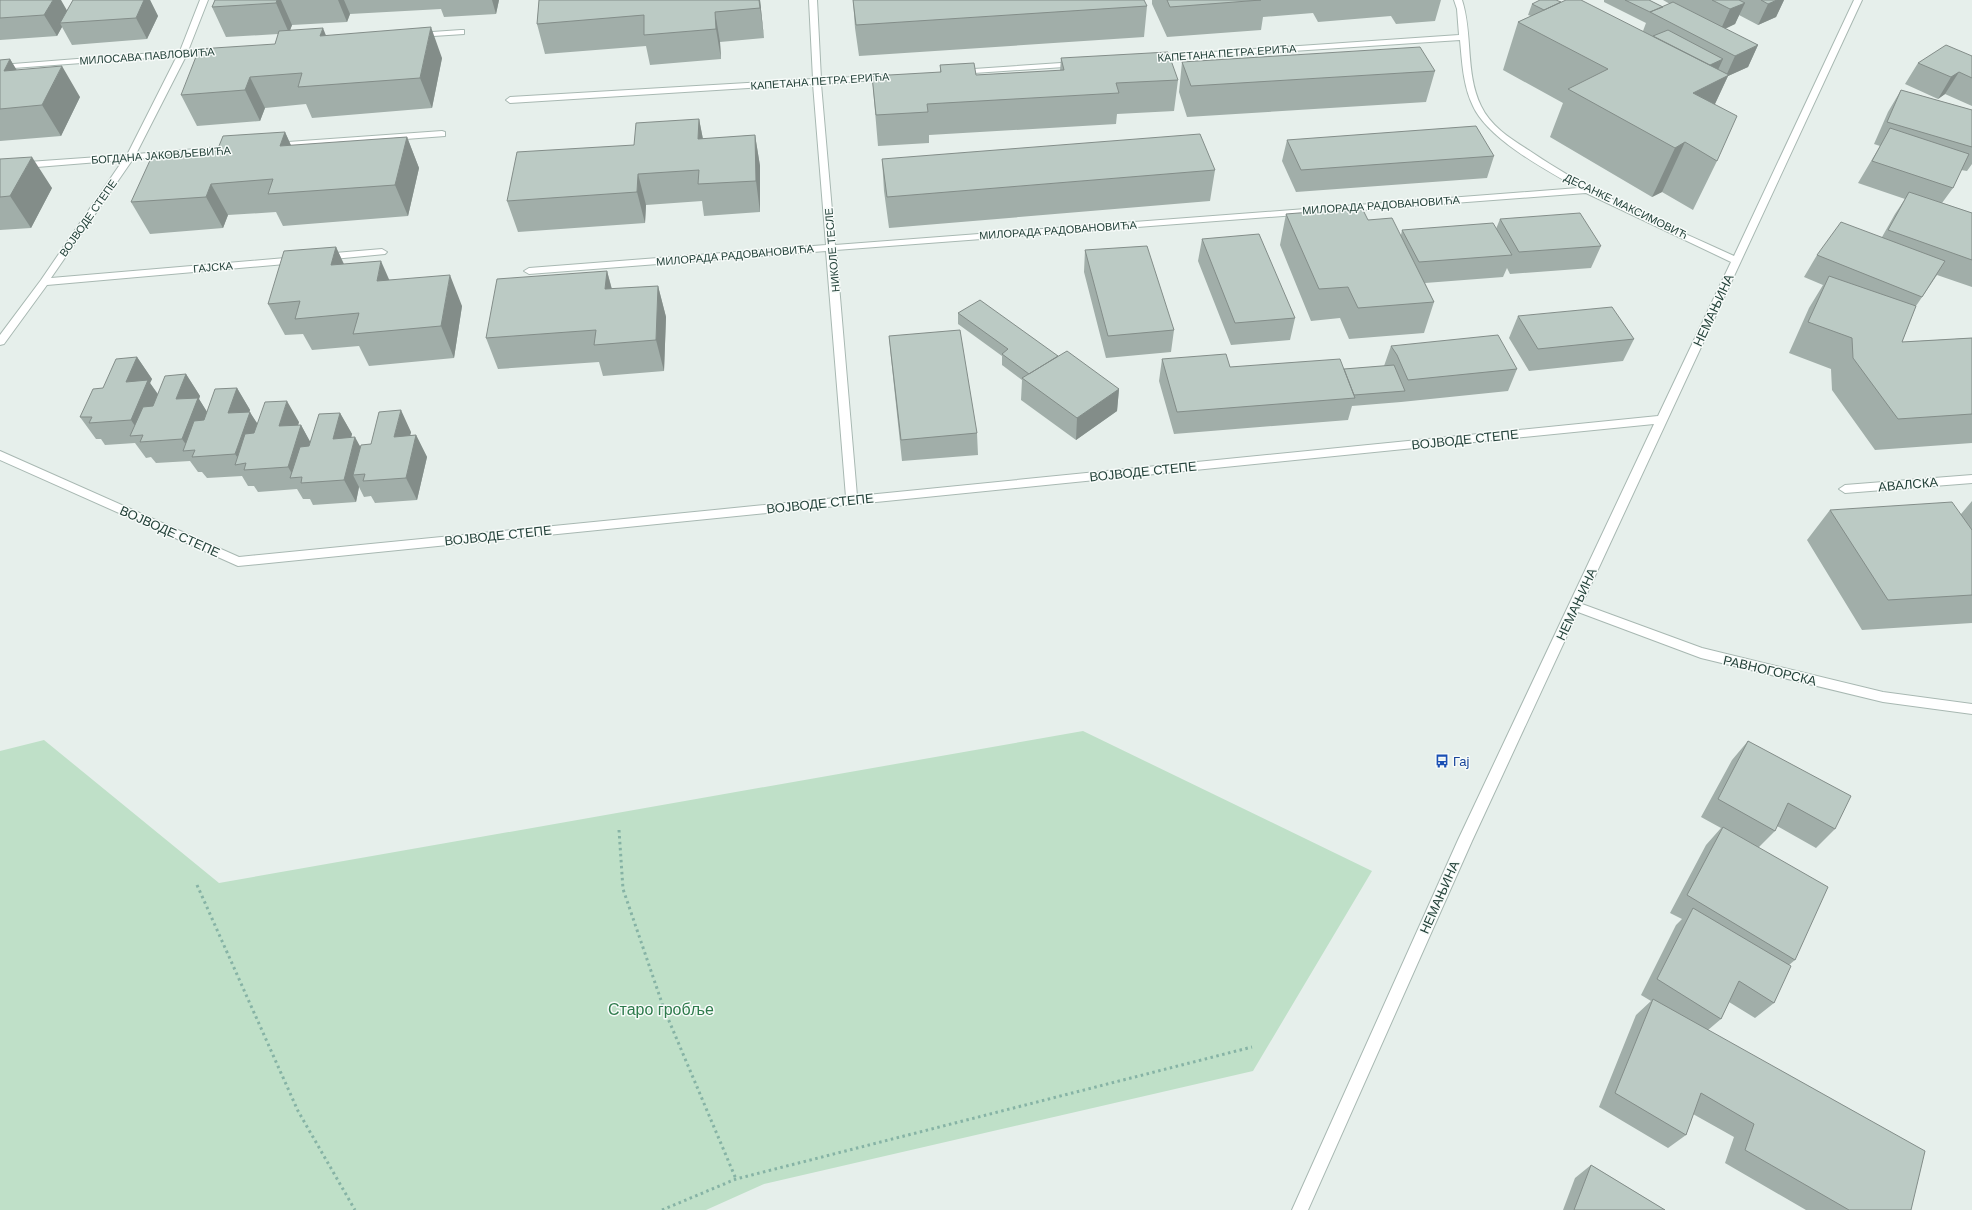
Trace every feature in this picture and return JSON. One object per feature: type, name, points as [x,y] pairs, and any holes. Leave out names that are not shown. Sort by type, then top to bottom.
[{"type":"street","name":"ВОЈВОДЕ СТЕПЕ","points":[[0,342],[44,282],[130,157],[183,53],[204,0]]},
{"type":"street","name":"НИКОЛЕ ТЕСЛЕ","points":[[816,0],[817,82],[852,499]]},
{"type":"street","name":"ДЕСАНКЕ МАКСИМОВИЋ","points":[[1458,0],[1462,9],[1472,97],[1481,115],[1495,130],[1533,158],[1587,190],[1736,260]]},
{"type":"street","name":"НЕМАЊИНА","points":[[1300,1210],[1436,902],[1858,0]]},
{"type":"street","points":[[413,36],[461,32]]},
{"type":"street","name":"КАПЕТАНА ПЕТРА ЕРИЋА","points":[[1149,59],[1464,37]]},
{"type":"street","name":"МИЛОСАВА ПАВЛОВИЋА","points":[[0,67],[223,50]]},
{"type":"street","points":[[952,72],[1086,63]]},
{"type":"street","name":"КАПЕТАНА ПЕТРА ЕРИЋА","points":[[510,100],[896,76]]},
{"type":"street","points":[[263,147],[442,134]]},
{"type":"street","name":"БОГДАНА ЈАКОВЉЕВИЋА","points":[[0,167],[239,149]]},
{"type":"street","name":"МИЛОРАДА РАДОВАНОВИЋА","points":[[530,271],[1587,190]]},
{"type":"street","name":"ГАЈСКА","points":[[44,282],[382,252]]},
{"type":"street","name":"ВОЈВОДЕ СТЕПЕ","points":[[0,456],[238,562],[852,499],[1662,420]]},
{"type":"street","name":"АВАЛСКА","points":[[1845,489],[1972,479]]},
{"type":"street","name":"РАВНОГОРСКА","points":[[1575,606],[1701,653],[1883,697],[1972,709]]},
{"type":"path","points":[[619,830],[623,889],[664,1009],[736,1179]]},
{"type":"path","points":[[197,885],[298,1111],[355,1210]]},
{"type":"path","points":[[662,1210],[736,1179],[1252,1047]]},
{"type":"green space","name":"Старо гробље","points":[[1083,731],[1372,871],[1253,1071],[764,1184],[706,1210],[0,1210],[0,751],[44,740],[219,883]]},
{"type":"building","points":[[0,0],[53,0],[44,15],[0,18]]},
{"type":"building","points":[[73,0],[144,0],[136,18],[60,23]]},
{"type":"building","points":[[215,0],[277,0],[276,3],[212,7]]},
{"type":"building","points":[[539,0],[759,0],[760,8],[715,12],[716,29],[644,35],[644,15],[537,24]]},
{"type":"building","points":[[853,0],[1144,0],[1147,6],[856,25]]},
{"type":"building","points":[[1167,0],[1261,0],[1170,7]]},
{"type":"building","points":[[1540,0],[1556,0],[1561,2],[1544,10],[1532,4]]},
{"type":"building","points":[[1566,0],[1581,0],[1729,75],[1693,93],[1737,116],[1717,161],[1685,142],[1675,148],[1568,89],[1608,69],[1518,22]]},
{"type":"building","points":[[1625,0],[1649,0],[1663,7],[1650,12]]},
{"type":"building","points":[[1712,0],[1739,0],[1745,3],[1730,9]]},
{"type":"building","points":[[1761,0],[1777,0],[1768,4]]},
{"type":"building","points":[[1673,2],[1758,45],[1735,56],[1650,12]]},
{"type":"building","points":[[431,27],[420,78],[298,87],[302,73],[250,77],[245,90],[181,95],[199,49],[275,44],[279,31],[323,28],[320,36]]},
{"type":"building","points":[[1668,30],[1723,59],[1710,65],[1653,36]]},
{"type":"building","points":[[1946,45],[1972,56],[1972,78],[1959,72],[1951,77],[1918,63]]},
{"type":"building","points":[[1420,47],[1435,71],[1191,86],[1182,62]]},
{"type":"building","points":[[1168,52],[1178,80],[1116,83],[1119,93],[927,104],[928,112],[876,115],[872,76],[941,72],[940,65],[974,63],[976,75],[1064,70],[1061,58]]},
{"type":"building","points":[[10,59],[4,71],[62,66],[42,105],[0,109],[0,60]]},
{"type":"building","points":[[1901,90],[1972,110],[1972,147],[1887,122]]},
{"type":"building","points":[[699,119],[698,139],[755,135],[756,181],[698,184],[699,170],[638,174],[637,192],[507,201],[517,152],[634,145],[636,123]]},
{"type":"building","points":[[1476,126],[1494,156],[1301,170],[1287,140]]},
{"type":"building","points":[[1890,128],[1969,154],[1953,188],[1872,161]]},
{"type":"building","points":[[285,132],[280,146],[407,137],[395,185],[268,194],[273,179],[211,184],[206,197],[131,202],[152,156],[217,151],[223,136]]},
{"type":"building","points":[[1200,134],[1215,170],[887,197],[882,159]]},
{"type":"building","points":[[32,157],[10,196],[0,197],[0,159]]},
{"type":"building","points":[[1909,192],[1972,213],[1972,260],[1888,230]]},
{"type":"building","points":[[1362,208],[1368,220],[1392,218],[1434,302],[1358,308],[1348,287],[1319,289],[1286,214]]},
{"type":"building","points":[[1580,213],[1601,246],[1519,252],[1500,219]]},
{"type":"building","points":[[1841,222],[1945,261],[1922,297],[1817,255]]},
{"type":"building","points":[[1493,223],[1512,255],[1419,262],[1402,230]]},
{"type":"building","points":[[1259,234],[1295,318],[1235,323],[1202,239]]},
{"type":"building","points":[[1147,246],[1174,330],[1108,336],[1085,250]]},
{"type":"building","points":[[336,247],[331,265],[381,261],[377,281],[450,275],[441,326],[353,334],[359,313],[295,319],[300,301],[268,304],[284,251]]},
{"type":"building","points":[[607,271],[605,289],[658,286],[656,340],[594,345],[596,330],[486,338],[497,279]]},
{"type":"building","points":[[1829,276],[1916,306],[1902,342],[1972,338],[1972,414],[1898,419],[1853,358],[1852,338],[1808,322]]},
{"type":"building","points":[[980,300],[1058,356],[1029,374],[1002,354],[1008,349],[958,313]]},
{"type":"building","points":[[1612,307],[1634,339],[1538,349],[1518,316]]},
{"type":"building","points":[[960,330],[977,433],[901,440],[889,336]]},
{"type":"building","points":[[1498,335],[1517,369],[1408,380],[1397,355],[1391,346]]},
{"type":"building","points":[[1067,351],[1119,389],[1077,418],[1022,378]]},
{"type":"building","points":[[1226,354],[1230,367],[1340,359],[1355,398],[1177,412],[1162,359]]},
{"type":"building","points":[[137,357],[126,382],[148,380],[131,420],[89,423],[92,417],[80,417],[93,389],[103,388],[116,359]]},
{"type":"building","points":[[1394,365],[1405,391],[1354,395],[1344,369]]},
{"type":"building","points":[[186,374],[176,399],[198,398],[182,439],[140,442],[143,435],[130,436],[143,407],[153,406],[165,376]]},
{"type":"building","points":[[237,388],[228,413],[250,412],[235,454],[192,457],[195,450],[183,451],[194,421],[204,420],[215,389]]},
{"type":"building","points":[[287,401],[279,426],[301,425],[288,467],[244,470],[246,463],[235,465],[245,434],[254,433],[265,402]]},
{"type":"building","points":[[401,410],[394,437],[416,435],[406,478],[363,481],[365,474],[353,475],[361,445],[371,444],[379,412]]},
{"type":"building","points":[[340,413],[333,439],[355,437],[344,480],[301,483],[302,477],[290,478],[300,447],[309,446],[319,414]]},
{"type":"building","points":[[1952,502],[1972,530],[1972,595],[1888,600],[1830,510]]},
{"type":"building","points":[[1748,741],[1851,796],[1835,829],[1788,803],[1775,831],[1718,799]]},
{"type":"building","points":[[1723,827],[1828,887],[1795,960],[1687,895]]},
{"type":"building","points":[[1693,908],[1791,966],[1774,1003],[1739,981],[1721,1019],[1657,979]]},
{"type":"building","points":[[1653,999],[1925,1151],[1911,1210],[1849,1210],[1745,1150],[1754,1124],[1701,1093],[1686,1135],[1615,1093]]},
{"type":"building","points":[[1591,1165],[1665,1210],[1574,1210]]},
{"type":"place","name":"Гај","points":[[1442,761]]}]
